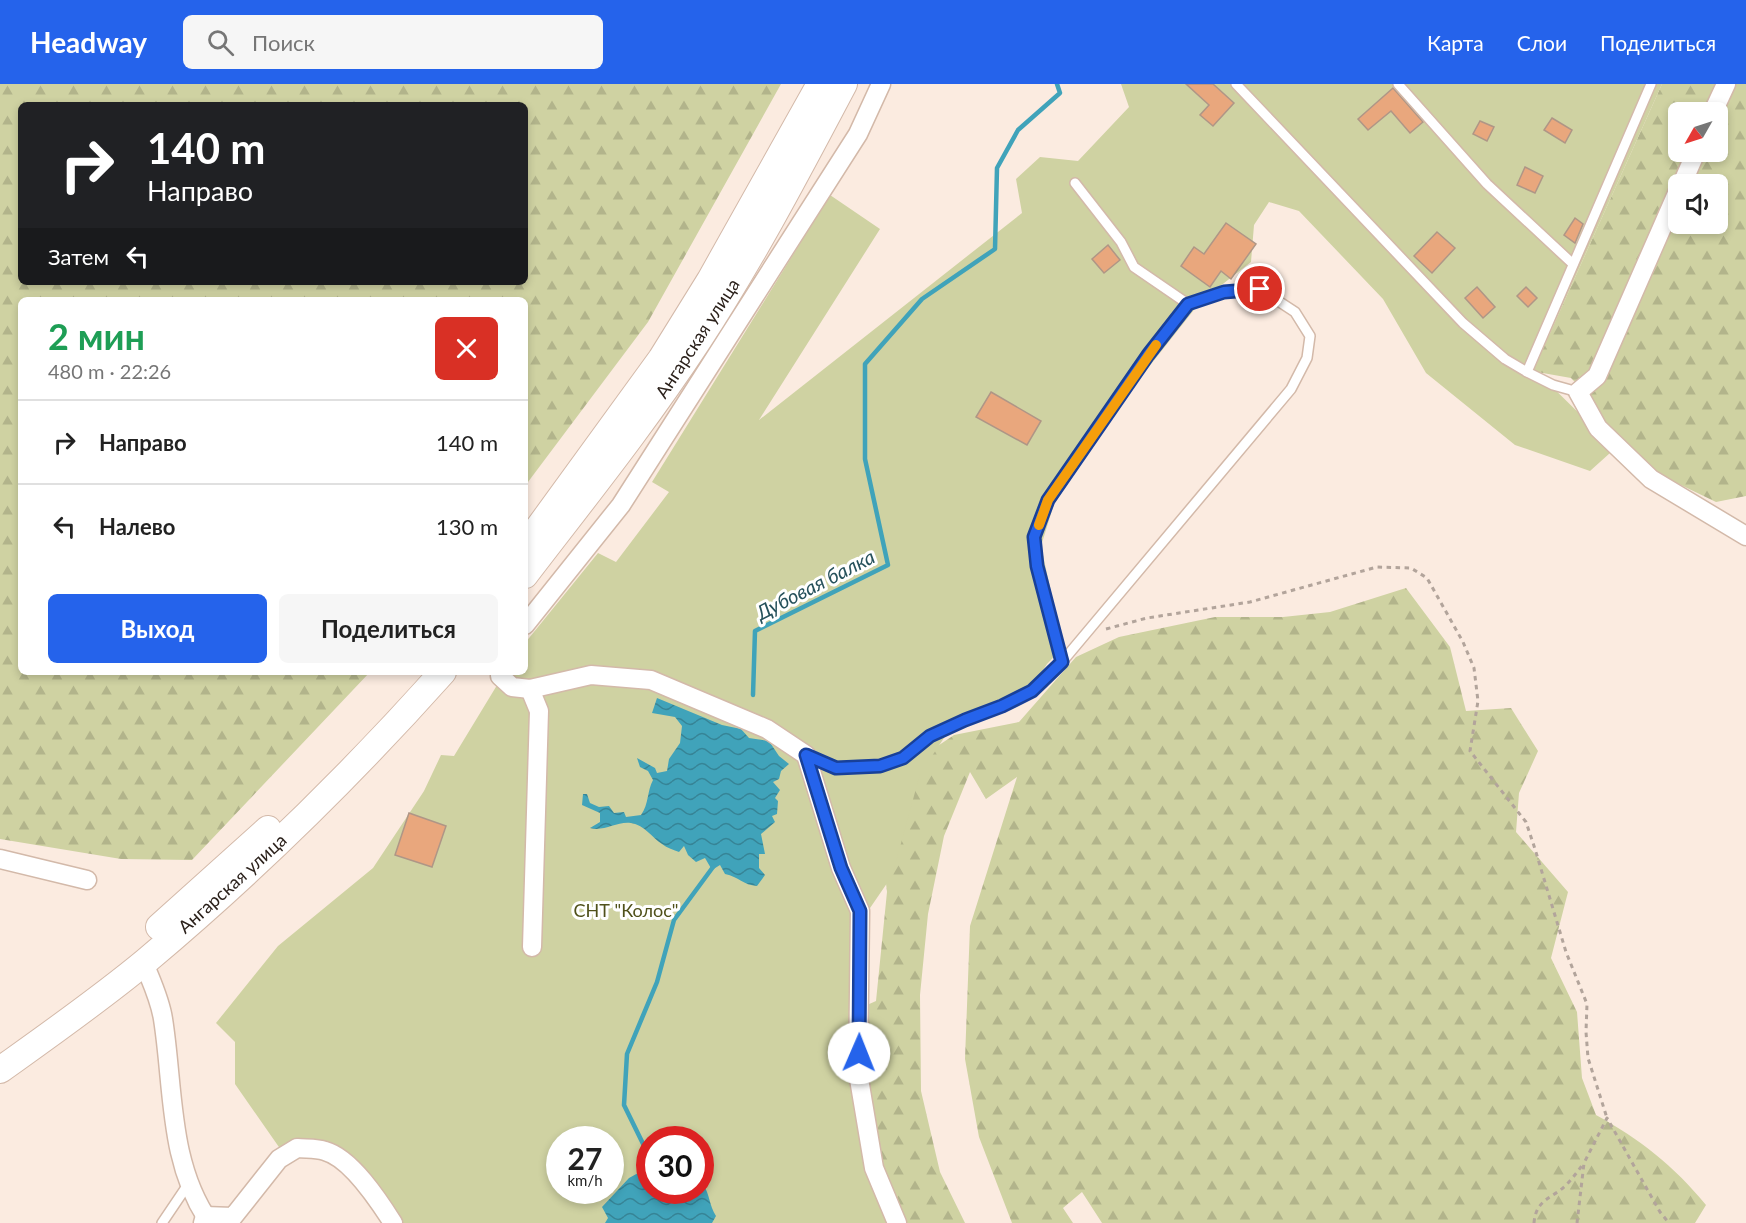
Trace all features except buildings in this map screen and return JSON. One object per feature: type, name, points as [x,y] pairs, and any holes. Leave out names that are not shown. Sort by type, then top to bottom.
[{"type":"main road","name":"Ангарская улица","points":[[528,542],[661,358],[710,280],[820,84]]},
{"type":"main road","name":"Ангарская улица","points":[[528,571],[634,432],[698,341],[778,209],[844,84]]},
{"type":"main road","name":"Ангарская улица","points":[[0,1049],[130,953],[341,761],[417,675]]},
{"type":"main road","name":"Ангарская улица","points":[[0,1070],[144,963],[268,853],[405,715],[440,675]]},
{"type":"street","points":[[528,621],[621,505],[858,134],[881,84]]},
{"type":"street","points":[[1718,102],[1726,84]]},
{"type":"street","points":[[1668,214],[1597,376],[1578,392],[1598,428],[1651,479],[1746,536]]},
{"type":"street","points":[[500,675],[512,687],[530,689],[591,675],[651,680],[767,729],[806,755],[841,868],[860,911],[858,1073],[874,1168],[897,1223]]},
{"type":"street","points":[[530,689],[539,711],[532,947]]},
{"type":"street","points":[[0,859],[87,880]]},
{"type":"street","points":[[144,963],[156,992],[163,1018],[172,1113],[184,1174],[206,1221],[233,1217],[279,1160],[297,1148],[327,1151],[347,1163],[380,1203],[393,1223]]},
{"type":"lane","points":[[1236,84],[1463,323],[1505,359],[1553,385],[1578,392]]},
{"type":"lane","points":[[1397,84],[1487,184],[1573,264]]},
{"type":"lane","points":[[1527,372],[1651,84]]},
{"type":"lane","points":[[1075,183],[1121,242],[1134,267],[1188,304]]},
{"type":"lane","points":[[806,755],[836,768],[880,766],[903,758],[930,736],[1032,691],[1062,662],[1291,389],[1307,358],[1310,336],[1294,312],[1260,289],[1224,292],[1188,304],[1148,355],[1048,500],[1034,537],[1037,566],[1062,662]]},
{"type":"lane","points":[[162,1223],[189,1183]]},
{"type":"path","points":[[1084,635],[1147,618],[1250,602],[1377,567],[1412,568],[1427,578],[1474,668],[1478,701],[1470,751],[1526,822],[1566,952],[1587,1004],[1588,1058],[1607,1118],[1660,1212],[1669,1223]]},
{"type":"path","points":[[1534,1223],[1535,1210],[1566,1185],[1584,1163],[1607,1118]]},
{"type":"path","points":[[1577,1223],[1584,1163]]},
{"type":"green space","points":[[0,84],[781,84],[648,322],[528,482],[528,297],[18,297],[18,675],[367,675],[192,860],[121,859],[0,839]]},
{"type":"green space","name":"СНТ \"Колос\"","points":[[1121,84],[1662,84],[1537,362],[1537,372],[1591,425],[1610,453],[1590,471],[1515,445],[1426,373],[1383,299],[1299,211],[1269,202],[1254,225],[1251,262],[1201,301],[1133,387],[1054,504],[1041,546],[1063,647],[1047,664],[1034,684],[1002,701],[992,703],[956,720],[920,774],[892,876],[857,927],[858,979],[849,1019],[848,1058],[862,1125],[889,1223],[398,1223],[356,1161],[281,1150],[235,1084],[235,1042],[216,1023],[278,946],[373,868],[424,791],[441,755],[454,756],[503,675],[528,675],[528,639],[598,553],[616,562],[669,492],[652,482],[830,195],[880,229],[759,420],[1022,213],[1016,179],[1040,157],[1078,161],[1129,107]]},
{"type":"green space","points":[[1662,84],[1746,84],[1746,496],[1716,502],[1656,473],[1600,423],[1585,392],[1571,378],[1537,372],[1537,362]]},
{"type":"green space","points":[[1406,588],[1450,647],[1466,711],[1511,708],[1538,751],[1519,793],[1516,832],[1568,892],[1551,958],[1577,1012],[1582,1078],[1596,1115],[1656,1154],[1706,1205],[1695,1223],[1102,1223],[1082,1192],[1063,1208],[1073,1223],[1012,1223],[979,1137],[965,1059],[970,926],[1017,777],[986,799],[970,772],[944,836],[928,914],[920,995],[921,1091],[940,1172],[965,1223],[904,1223],[879,1165],[862,1070],[867,1005],[876,1001],[887,892],[883,857],[911,764],[954,735],[1019,722],[1076,657],[1119,637],[1215,617],[1283,617],[1330,612]]},
{"type":"water","points":[[657,698],[722,725],[741,729],[749,738],[769,741],[779,756],[789,764],[781,771],[779,779],[773,782],[780,790],[775,798],[778,801],[777,814],[772,816],[775,822],[761,834],[765,854],[759,854],[759,868],[765,875],[757,886],[725,874],[720,865],[712,870],[705,858],[696,862],[688,855],[684,846],[679,852],[668,848],[636,824],[626,823],[600,829],[590,828],[600,822],[600,813],[582,805],[583,794],[587,794],[590,803],[599,807],[609,806],[614,813],[624,812],[626,817],[641,815],[653,780],[648,771],[640,767],[637,758],[655,768],[657,773],[667,771],[669,759],[680,743],[682,726],[675,717],[652,713]]},
{"type":"water","points":[[636,1174],[636,1204],[711,1204],[716,1216],[712,1223],[605,1223],[608,1218],[602,1207],[605,1204],[624,1204],[624,1183]]},
{"type":"waterway","name":"Дубовая балка","points":[[753,695],[755,631],[888,565],[865,459],[865,364],[922,299],[995,249],[997,168],[1018,130],[1060,93],[1057,84]]},
{"type":"waterway","name":"Дубовая балка","points":[[636,1129],[624,1105],[627,1054],[657,982],[674,920],[713,867]]},
{"type":"slow traffic","points":[[1039,525],[1048,500],[1156,345]]},
{"type":"route","points":[[859,1053],[860,911],[841,868],[806,755],[836,768],[880,766],[903,758],[930,736],[1032,691],[1062,662],[1037,566],[1034,537],[1048,500],[1148,355],[1188,304],[1224,292],[1260,289]]}]
